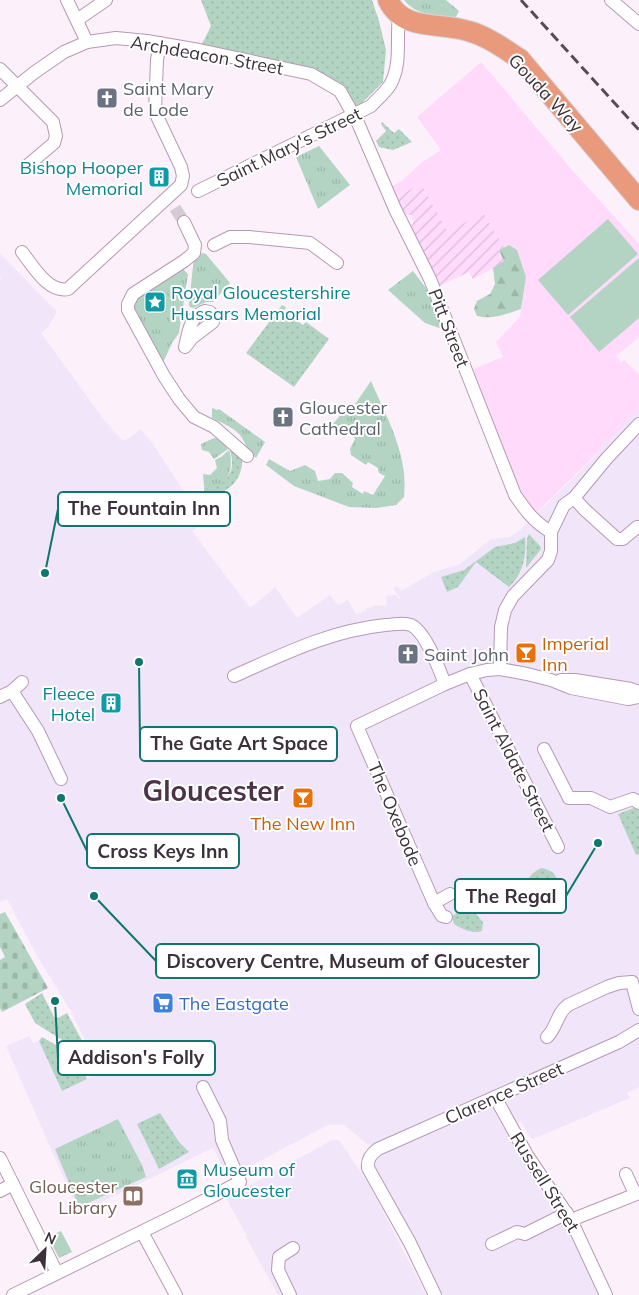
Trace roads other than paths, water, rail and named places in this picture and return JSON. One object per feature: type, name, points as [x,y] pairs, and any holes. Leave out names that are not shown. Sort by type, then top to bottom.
[{"type":"main road","name":"Gouda Way","points":[[394,8],[415,24],[467,30],[496,43],[520,59],[639,200]]},
{"type":"street","points":[[67,0],[87,42]]},
{"type":"street","points":[[77,20],[106,0]]},
{"type":"street","points":[[611,0],[639,24]]},
{"type":"street","name":"Saint Mary's Street","points":[[198,191],[371,106],[389,87],[395,75],[398,54],[398,29],[394,8]]},
{"type":"street","name":"Archdeacon Street","points":[[0,100],[64,52],[87,42],[116,38],[199,50],[311,74],[340,91],[354,115]]},
{"type":"street","points":[[22,252],[48,283],[61,291],[68,289],[172,203],[181,185],[183,176],[155,112],[160,44]]},
{"type":"street","points":[[0,69],[52,122],[56,136],[54,144],[28,165]]},
{"type":"street","name":"Pitt Street","points":[[354,115],[395,209],[430,279],[515,495],[537,524],[551,532]]},
{"type":"street","points":[[184,222],[195,245],[205,249]]},
{"type":"street","points":[[247,456],[214,427],[194,417],[184,405],[164,376],[128,310],[128,304],[134,294],[184,261],[230,237],[248,236],[310,242],[337,263]]},
{"type":"street","points":[[500,669],[500,627],[505,610],[513,596],[548,560],[551,551],[551,532],[564,505],[574,498],[607,458],[639,424]]},
{"type":"street","points":[[574,498],[584,510],[617,539],[623,539],[637,527]]},
{"type":"street","points":[[234,676],[291,650],[328,636],[360,628],[400,624],[411,626],[419,633],[432,653],[446,684],[470,674],[500,669],[551,680],[571,688],[628,699],[639,697]]},
{"type":"street","name":"Saint Aldate Street","points":[[470,674],[558,847]]},
{"type":"street","points":[[551,680],[575,680],[639,692]]},
{"type":"street","name":"The Oxebode","points":[[446,684],[357,726],[434,903],[442,916],[446,917]]},
{"type":"street","points":[[0,697],[17,686],[61,779]]},
{"type":"street","points":[[544,749],[569,798],[590,798],[610,807],[633,799],[639,803]]},
{"type":"street","points":[[434,903],[450,894]]},
{"type":"street","points":[[547,1037],[553,1032],[562,1010],[568,1005],[620,983],[632,982],[639,1009]]},
{"type":"street","name":"Clarence Street","points":[[435,1295],[410,1244],[368,1168],[370,1157],[378,1149],[619,1042],[639,1030]]},
{"type":"street","points":[[13,1295],[240,1182],[222,1140],[220,1121],[203,1087]]},
{"type":"street","name":"Russell Street","points":[[495,1098],[527,1155],[569,1216],[606,1295]]},
{"type":"street","points":[[0,1158],[57,1272]]},
{"type":"street","points":[[492,1244],[517,1232],[525,1234],[569,1216],[637,1194],[626,1174]]},
{"type":"street","points":[[0,1190],[13,1184]]},
{"type":"street","points":[[142,1232],[176,1295]]},
{"type":"street","points":[[290,1295],[278,1270],[279,1257],[293,1248]]},
{"type":"tunnel","points":[[175,208],[184,222]]},
{"type":"railway","points":[[521,0],[639,130]]},
{"type":"place","name":"Saint Mary de Lode","points":[[107,98]]},
{"type":"place","name":"Bishop Hooper Memorial","points":[[159,177]]},
{"type":"place","name":"Royal Gloucestershire Hussars Memorial","points":[[155,302]]},
{"type":"place","name":"Gloucester Cathedral","points":[[283,417]]},
{"type":"place","name":"The Fountain Inn","points":[[45,573]]},
{"type":"place","name":"Imperial Inn","points":[[526,653]]},
{"type":"place","name":"Saint John","points":[[408,654]]},
{"type":"place","name":"The Gate Art Space","points":[[139,662]]},
{"type":"place","name":"Fleece Hotel","points":[[111,703]]},
{"type":"place","name":"Cross Keys Inn","points":[[61,798]]},
{"type":"place","name":"The New Inn","points":[[303,798]]},
{"type":"place","name":"The Regal","points":[[598,843]]},
{"type":"place","name":"Discovery Centre, Museum of Gloucester","points":[[94,896]]},
{"type":"place","name":"Addison's Folly","points":[[55,1001]]},
{"type":"place","name":"The Eastgate","points":[[163,1003]]},
{"type":"place","name":"Museum of Gloucester","points":[[187,1179]]},
{"type":"place","name":"Gloucester Library","points":[[133,1196]]},
{"type":"district","name":"Gloucester","points":[[213,790]]}]
